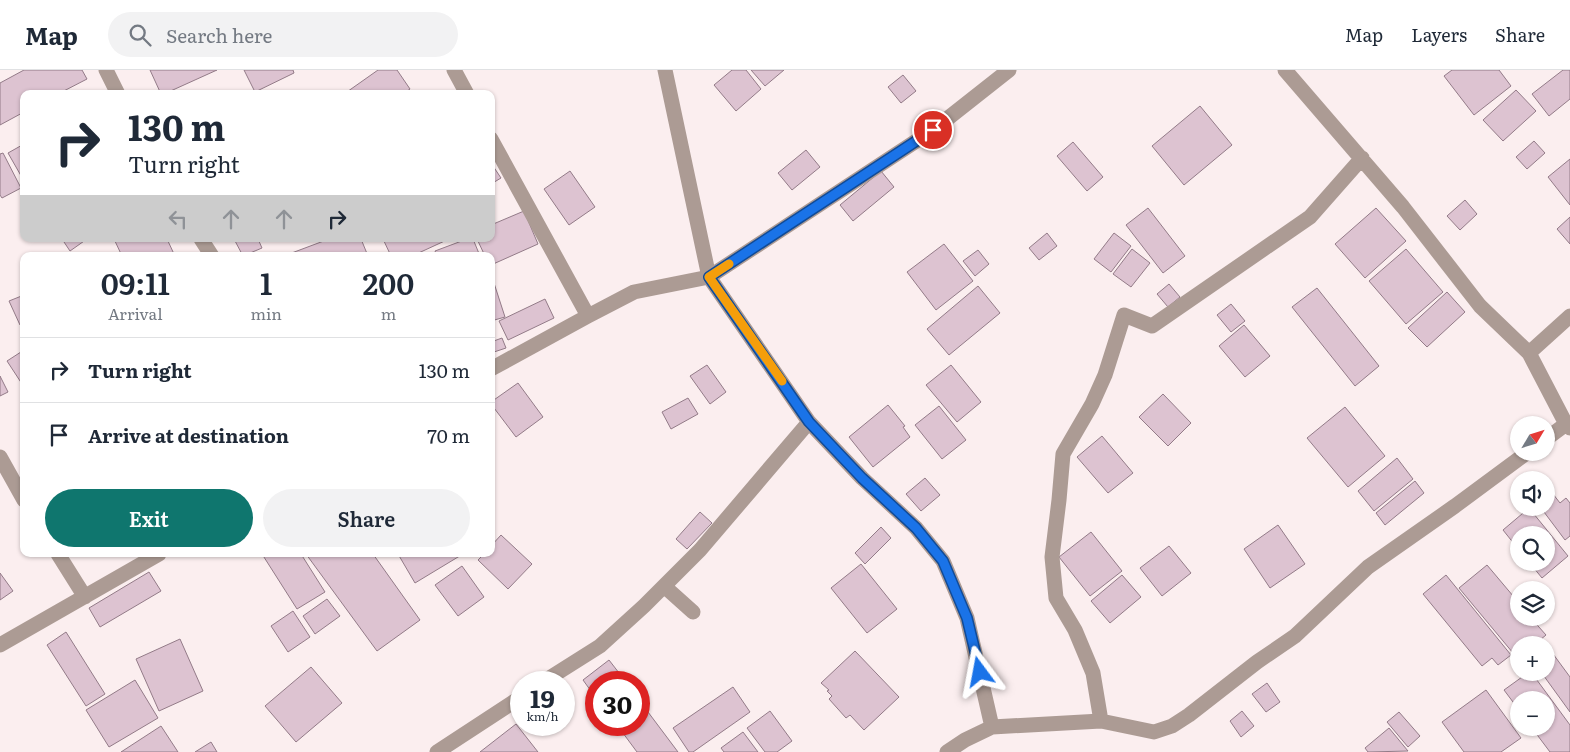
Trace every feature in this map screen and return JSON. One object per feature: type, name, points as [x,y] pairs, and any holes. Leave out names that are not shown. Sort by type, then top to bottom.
[{"type":"street","points":[[106,70],[116,90]]},
{"type":"street","points":[[454,70],[465,90]]},
{"type":"street","points":[[665,70],[709,277],[809,422],[862,478],[916,528],[943,561],[967,618],[992,726]]},
{"type":"street","points":[[495,366],[634,292],[709,277],[933,130],[1009,70]]},
{"type":"street","points":[[1285,70],[1403,207],[1480,306],[1529,353],[1568,426],[1555,434]]},
{"type":"street","points":[[495,146],[588,316]]},
{"type":"street","points":[[1101,721],[1092,673],[1075,630],[1056,598],[1052,557],[1063,454],[1092,404],[1105,375],[1124,315],[1152,326],[1310,216],[1362,158]]},
{"type":"street","points":[[1529,353],[1570,316]]},
{"type":"street","points":[[560,671],[600,646],[700,550],[777,462],[809,422]]},
{"type":"street","points":[[0,457],[20,493]]},
{"type":"street","points":[[947,752],[992,726],[1101,721],[1154,732],[1172,726],[1295,636],[1368,567],[1516,461]]},
{"type":"street","points":[[60,557],[85,597]]},
{"type":"street","points":[[0,646],[154,557]]},
{"type":"street","points":[[664,586],[693,612]]},
{"type":"street","points":[[437,752],[510,704]]},
{"type":"building","points":[[24,70],[82,70],[87,79],[66,90],[20,90],[20,114],[0,125],[0,83]]},
{"type":"building","points":[[150,70],[217,70],[173,90],[159,90]]},
{"type":"building","points":[[244,70],[293,70],[294,73],[259,90],[254,90]]},
{"type":"building","points":[[378,70],[397,70],[410,89],[409,90],[350,90]]},
{"type":"building","points":[[732,70],[746,70],[761,89],[736,111],[714,85]]},
{"type":"building","points":[[751,70],[784,70],[765,86]]},
{"type":"building","points":[[1452,70],[1499,70],[1511,86],[1474,115],[1444,76]]},
{"type":"building","points":[[1563,70],[1570,70],[1570,99],[1549,116],[1532,94]]},
{"type":"building","points":[[903,75],[916,91],[901,103],[888,87]]},
{"type":"building","points":[[1516,90],[1536,111],[1503,141],[1483,120]]},
{"type":"building","points":[[1200,106],[1232,145],[1184,185],[1152,146]]},
{"type":"building","points":[[1534,141],[1545,153],[1527,169],[1516,157]]},
{"type":"building","points":[[1073,142],[1103,177],[1087,191],[1057,156]]},
{"type":"building","points":[[20,146],[20,174],[8,153]]},
{"type":"building","points":[[806,150],[820,167],[792,190],[778,173]]},
{"type":"building","points":[[3,153],[20,186],[20,189],[2,198],[0,195],[0,154]]},
{"type":"building","points":[[1570,159],[1570,205],[1548,177]]},
{"type":"building","points":[[495,169],[501,178],[495,182]]},
{"type":"building","points":[[570,171],[595,207],[569,225],[544,189]]},
{"type":"building","points":[[881,171],[894,187],[853,221],[840,205]]},
{"type":"building","points":[[1465,200],[1477,214],[1460,230],[1447,216]]},
{"type":"building","points":[[1148,208],[1185,256],[1163,273],[1126,225]]},
{"type":"building","points":[[1376,208],[1406,241],[1365,278],[1335,244]]},
{"type":"building","points":[[524,211],[538,244],[495,263],[495,252],[483,252],[478,242],[495,242],[495,223]]},
{"type":"building","points":[[1570,217],[1570,244],[1557,229]]},
{"type":"building","points":[[1047,233],[1057,246],[1039,260],[1029,248]]},
{"type":"building","points":[[1114,233],[1131,246],[1111,272],[1094,259]]},
{"type":"building","points":[[64,242],[83,242],[70,251]]},
{"type":"building","points":[[115,242],[168,242],[173,252],[120,252]]},
{"type":"building","points":[[236,242],[259,242],[262,248],[252,252],[241,252]]},
{"type":"building","points":[[321,242],[362,242],[366,252],[294,252]]},
{"type":"building","points":[[384,242],[442,242],[421,252],[389,252]]},
{"type":"building","points":[[459,242],[474,242],[478,252],[435,252]]},
{"type":"building","points":[[944,244],[973,281],[936,310],[907,272]]},
{"type":"building","points":[[1132,249],[1150,263],[1131,287],[1113,274]]},
{"type":"building","points":[[1406,249],[1443,292],[1406,324],[1369,281]]},
{"type":"building","points":[[978,250],[989,264],[975,276],[963,261]]},
{"type":"building","points":[[1169,284],[1180,297],[1168,307],[1157,294]]},
{"type":"building","points":[[495,286],[505,317],[495,320]]},
{"type":"building","points":[[978,286],[1000,313],[949,355],[927,329]]},
{"type":"building","points":[[1317,288],[1379,366],[1355,386],[1292,307]]},
{"type":"building","points":[[1447,292],[1465,312],[1427,347],[1408,328]]},
{"type":"building","points":[[20,297],[20,325],[9,301]]},
{"type":"building","points":[[545,299],[554,318],[508,340],[499,321]]},
{"type":"building","points":[[1231,304],[1245,321],[1231,332],[1217,315]]},
{"type":"building","points":[[1244,325],[1270,356],[1245,377],[1219,346]]},
{"type":"building","points":[[502,338],[506,348],[495,352],[495,341]]},
{"type":"building","points":[[20,353],[20,381],[7,361]]},
{"type":"building","points":[[707,365],[726,392],[710,404],[690,376]]},
{"type":"building","points":[[951,365],[981,402],[957,422],[926,385]]},
{"type":"building","points":[[0,376],[8,392],[0,396]]},
{"type":"building","points":[[518,383],[543,417],[516,437],[495,409],[495,399]]},
{"type":"building","points":[[1163,394],[1191,423],[1168,446],[1139,417]]},
{"type":"building","points":[[688,398],[698,414],[671,429],[662,412]]},
{"type":"building","points":[[888,405],[905,426],[903,427],[910,437],[873,467],[849,437]]},
{"type":"building","points":[[939,406],[966,440],[942,459],[915,425]]},
{"type":"building","points":[[1345,407],[1385,456],[1348,487],[1307,438]]},
{"type":"building","points":[[1102,436],[1133,473],[1108,493],[1077,457]]},
{"type":"building","points":[[1397,458],[1413,479],[1374,511],[1358,491]]},
{"type":"building","points":[[925,478],[940,495],[921,511],[906,494]]},
{"type":"building","points":[[1415,481],[1424,493],[1385,525],[1376,513]]},
{"type":"building","points":[[1555,497],[1560,503],[1566,498],[1570,503],[1570,536],[1565,540],[1547,516],[1555,516]]},
{"type":"building","points":[[700,512],[712,523],[687,549],[676,539]]},
{"type":"building","points":[[1520,516],[1536,516],[1544,526],[1510,526],[1510,539],[1503,530]]},
{"type":"building","points":[[1278,525],[1305,564],[1270,588],[1244,549]]},
{"type":"building","points":[[881,527],[891,538],[865,564],[855,553]]},
{"type":"building","points":[[1091,532],[1122,571],[1090,596],[1059,557]]},
{"type":"building","points":[[501,535],[532,564],[508,589],[478,560],[481,557],[495,557],[495,542]]},
{"type":"building","points":[[1555,540],[1568,556],[1555,567]]},
{"type":"building","points":[[1169,546],[1191,573],[1162,596],[1140,568]]},
{"type":"building","points":[[264,557],[303,557],[325,592],[297,609]]},
{"type":"building","points":[[308,557],[375,557],[420,620],[377,651]]},
{"type":"building","points":[[400,557],[458,557],[415,583]]},
{"type":"building","points":[[861,564],[897,609],[867,633],[831,588]]},
{"type":"building","points":[[1487,565],[1510,592],[1510,626],[1538,626],[1546,635],[1510,636],[1510,649],[1459,588]]},
{"type":"building","points":[[462,566],[484,597],[458,616],[435,585]]},
{"type":"building","points":[[1536,571],[1550,571],[1542,578]]},
{"type":"building","points":[[149,572],[161,591],[100,627],[89,608]]},
{"type":"building","points":[[0,573],[13,591],[0,600]]},
{"type":"building","points":[[1122,575],[1141,597],[1110,623],[1091,601]]},
{"type":"building","points":[[1446,575],[1510,656],[1498,665],[1492,658],[1482,666],[1423,594]]},
{"type":"building","points":[[327,599],[340,616],[315,634],[303,616]]},
{"type":"building","points":[[293,611],[310,637],[288,652],[271,626]]},
{"type":"building","points":[[66,632],[105,694],[86,706],[47,645]]},
{"type":"building","points":[[180,639],[203,691],[159,711],[136,659]]},
{"type":"building","points":[[855,651],[899,697],[864,730],[850,715],[846,718],[829,699],[832,696],[827,691],[829,690],[821,683]]},
{"type":"building","points":[[1555,657],[1570,677],[1570,712],[1548,681],[1555,681]]},
{"type":"building","points":[[609,660],[618,671],[595,671]]},
{"type":"building","points":[[311,667],[342,703],[296,742],[265,706]]},
{"type":"building","points":[[135,680],[158,718],[109,747],[86,710]]},
{"type":"building","points":[[1516,681],[1538,681],[1545,691],[1510,691],[1510,698],[1504,690]]},
{"type":"building","points":[[1267,683],[1280,702],[1266,712],[1252,694]]},
{"type":"building","points":[[733,687],[750,712],[693,752],[689,752],[673,728]]},
{"type":"building","points":[[1486,690],[1510,723],[1510,736],[1520,736],[1521,738],[1501,752],[1464,752],[1442,722]]},
{"type":"building","points":[[1555,705],[1570,725],[1570,752],[1550,752],[1538,736],[1555,736]]},
{"type":"building","points":[[770,711],[792,741],[777,752],[765,752],[747,728]]},
{"type":"building","points":[[1242,711],[1254,726],[1241,737],[1230,721]]},
{"type":"building","points":[[1399,712],[1420,736],[1408,747],[1387,722]]},
{"type":"building","points":[[650,715],[678,752],[637,752],[625,736],[650,736]]},
{"type":"building","points":[[161,726],[178,752],[121,752]]},
{"type":"building","points":[[1389,728],[1408,751],[1368,752],[1365,748]]},
{"type":"building","points":[[510,729],[510,736],[525,736],[538,752],[480,752]]},
{"type":"building","points":[[743,732],[758,752],[724,752],[721,748]]},
{"type":"building","points":[[211,742],[217,752],[195,752]]},
{"type":"slow traffic","points":[[729,264],[709,277],[782,381]]},
{"type":"route","points":[[933,130],[709,277],[809,422],[862,478],[916,528],[943,561],[967,618],[980,672]]}]
